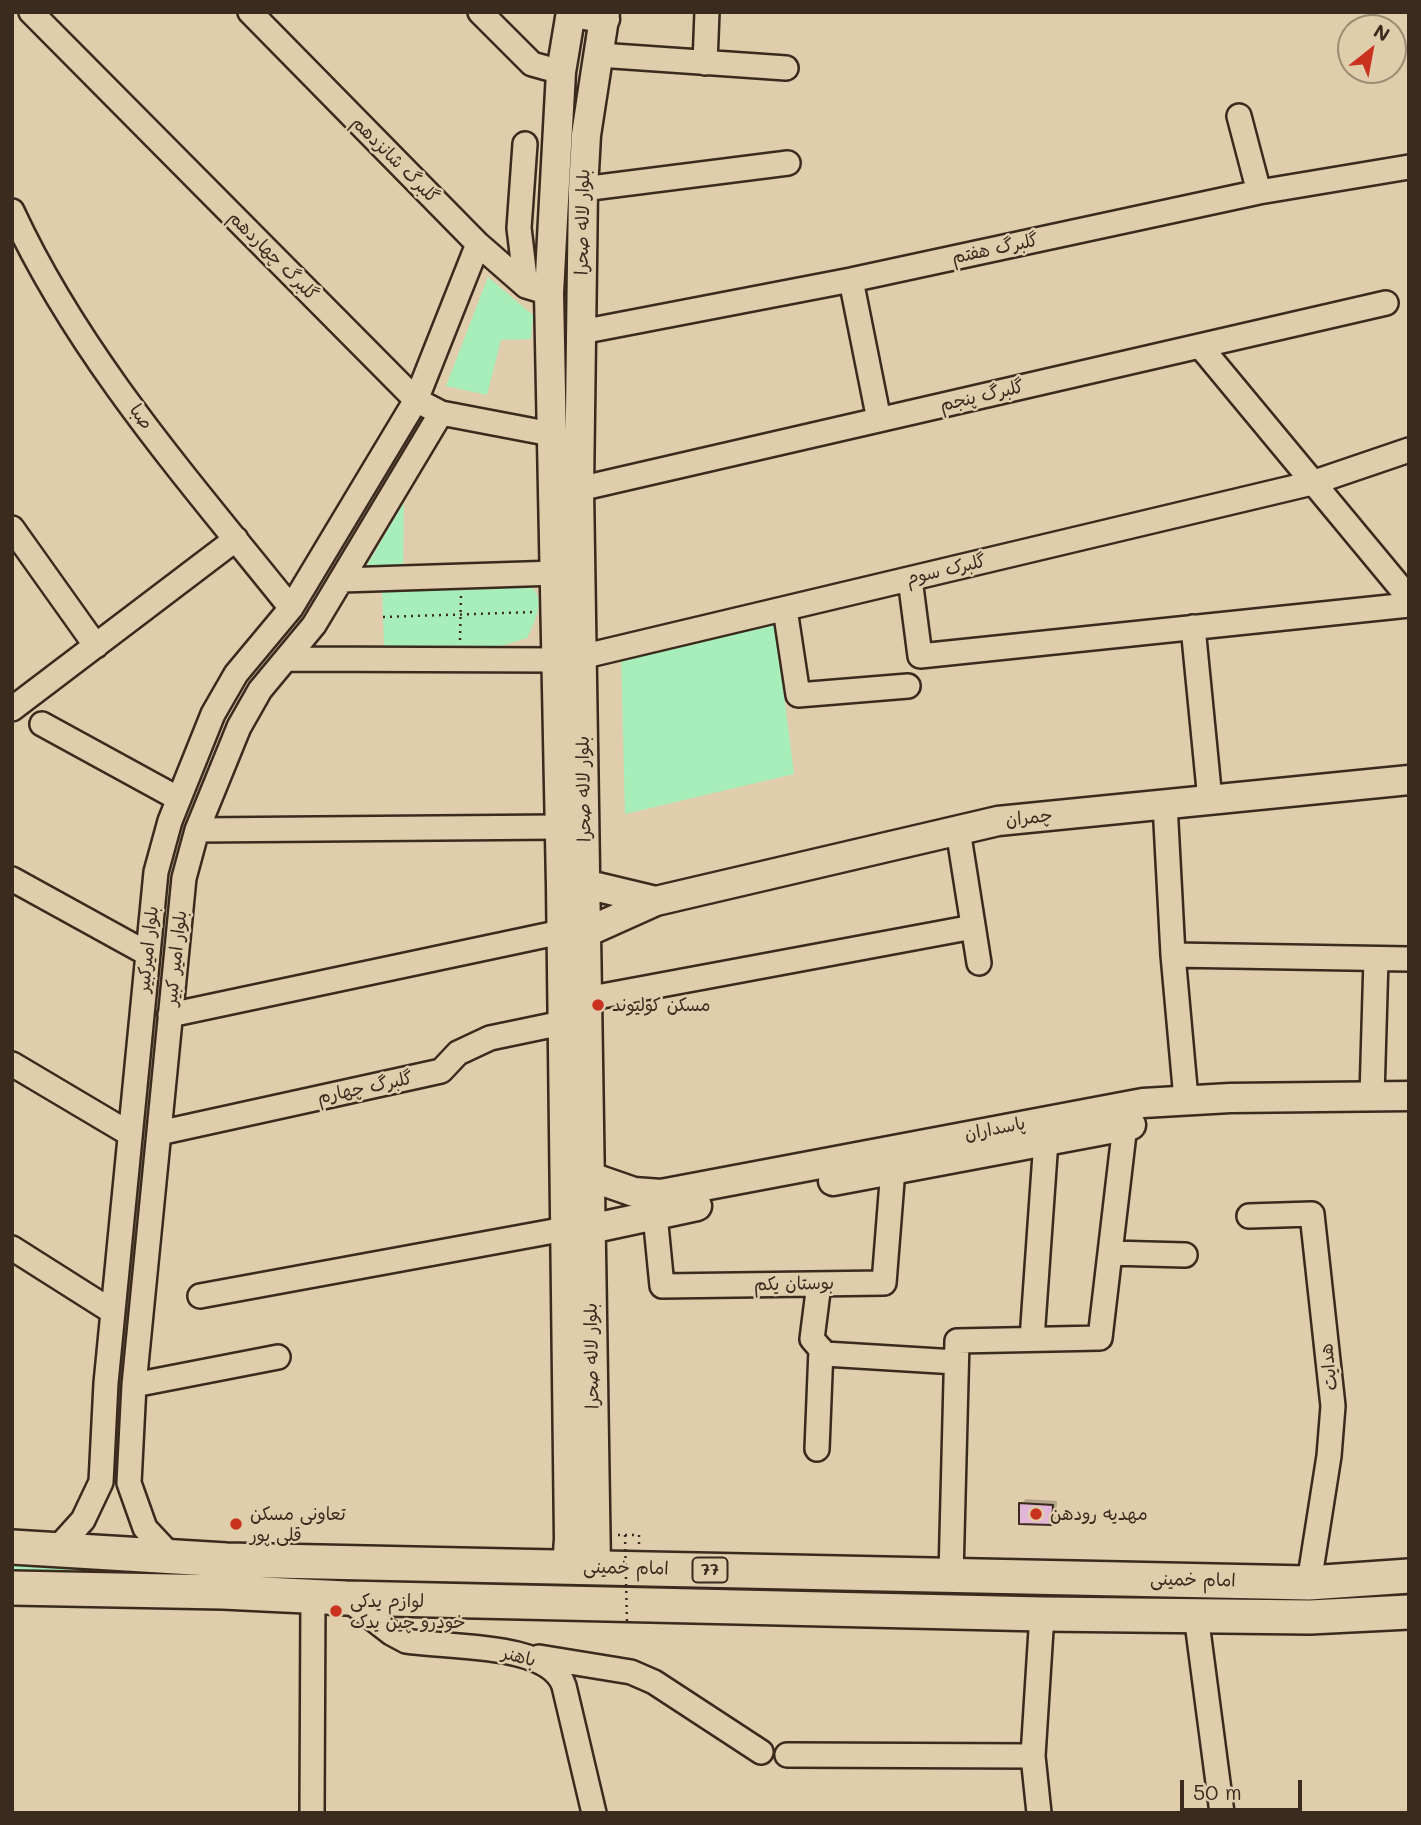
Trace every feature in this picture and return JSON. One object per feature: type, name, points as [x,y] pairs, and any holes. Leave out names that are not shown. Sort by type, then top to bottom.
[{"type":"highway","name":"امام خمینی","points":[[12,1547],[173,1558],[224,1576],[313,1595],[346,1598],[1042,1614],[1310,1617],[1409,1612]]},
{"type":"highway","name":"امام خمینی","points":[[12,1588],[224,1576],[581,1567],[1309,1583],[1409,1576]]},
{"type":"highway","points":[[851,1608],[852,1573]]},
{"type":"main road","name":"بلوار لاله صحرا","points":[[571,12],[561,72],[537,290],[551,434],[556,612],[569,659],[574,932],[562,1023],[578,1229],[593,1525],[581,1567]]},
{"type":"main road","points":[[571,12],[605,16]]},
{"type":"main road","name":"بلوار لاله صحرا","points":[[573,885],[559,827],[579,489],[586,135],[605,16]]},
{"type":"main road","name":"چمران","points":[[574,932],[656,901],[998,821],[1409,780]]},
{"type":"main road","name":"چمران","points":[[573,885],[656,901]]},
{"type":"main road","name":"بلوار لاله صحرا","points":[[574,932],[586,999],[589,1176],[578,1229]]},
{"type":"main road","name":"پاسداران","points":[[578,1229],[655,1214],[1143,1103],[1409,1096]]},
{"type":"main road","name":"پاسداران","points":[[589,1176],[635,1192],[661,1194],[1046,1140],[1125,1125],[1187,1119],[1409,1116]]},
{"type":"street","name":"گلبرگ چهاردهم","points":[[31,12],[416,400],[442,413],[551,434]]},
{"type":"street","name":"گلبرگ شانزدهم","points":[[250,12],[478,244],[537,290]]},
{"type":"street","points":[[480,12],[532,65],[561,72]]},
{"type":"street","points":[[705,63],[707,12]]},
{"type":"street","points":[[599,55],[786,68]]},
{"type":"street","points":[[1238,116],[1259,192]]},
{"type":"street","points":[[525,144],[519,228],[537,290]]},
{"type":"street","points":[[583,189],[788,163]]},
{"type":"street","name":"گلبرگ هفتم","points":[[581,332],[851,281],[1259,192],[1409,167]]},
{"type":"street","name":"صبا","points":[[12,211],[32,252],[94,353],[164,450],[291,608]]},
{"type":"street","name":"بلوار امیرکبیر","points":[[55,1551],[83,1520],[101,1482],[106,1383],[156,873],[170,821],[214,714],[236,674],[291,608],[416,400],[478,244]]},
{"type":"street","points":[[851,281],[879,420]]},
{"type":"street","name":"گلبرگ پنجم","points":[[579,489],[1386,303]]},
{"type":"street","points":[[1200,346],[1409,598]]},
{"type":"street","name":"بلوار امیر کبیر","points":[[173,1558],[145,1528],[129,1483],[134,1385],[184,878],[197,830],[239,727],[260,690],[314,625],[442,413]]},
{"type":"street","name":"گلبرک سوم","points":[[287,659],[569,659],[1311,483],[1409,450]]},
{"type":"street","points":[[12,528],[96,646]]},
{"type":"street","points":[[12,709],[236,539]]},
{"type":"street","points":[[342,580],[556,573]]},
{"type":"street","points":[[910,579],[920,656],[1409,605]]},
{"type":"street","points":[[785,609],[798,695],[908,685]]},
{"type":"street","points":[[1193,627],[1210,800]]},
{"type":"street","points":[[41,724],[179,799]]},
{"type":"street","points":[[1164,804],[1173,955],[1186,1100]]},
{"type":"street","points":[[197,830],[559,827]]},
{"type":"street","points":[[958,831],[979,964]]},
{"type":"street","points":[[156,873],[184,878]]},
{"type":"street","points":[[12,879],[148,954]]},
{"type":"street","points":[[586,999],[973,927]]},
{"type":"street","points":[[170,1015],[574,932]]},
{"type":"street","points":[[1173,955],[1409,959]]},
{"type":"street","points":[[1372,1096],[1376,959]]},
{"type":"street","name":"گلبرگ چهارم","points":[[159,1133],[441,1071],[458,1053],[490,1038],[562,1023]]},
{"type":"street","points":[[12,1064],[131,1134]]},
{"type":"street","points":[[818,1284],[812,1339],[825,1353],[864,1358],[956,1351],[1032,1339],[1100,1338],[1125,1125]]},
{"type":"street","points":[[1032,1339],[1046,1140]]},
{"type":"street","name":"بوستان یکم","points":[[655,1214],[662,1286],[884,1283],[891,1160]]},
{"type":"street","name":"هدایت","points":[[1249,1216],[1312,1214],[1333,1406],[1329,1456],[1309,1583]]},
{"type":"street","points":[[200,1296],[578,1229]]},
{"type":"street","points":[[12,1248],[113,1312]]},
{"type":"street","points":[[1110,1253],[1185,1255]]},
{"type":"street","points":[[817,1449],[821,1349]]},
{"type":"street","points":[[951,1575],[956,1351]]},
{"type":"street","points":[[134,1385],[278,1357]]},
{"type":"street","points":[[312,1813],[313,1595]]},
{"type":"street","name":"باهنر","points":[[346,1598],[391,1633],[406,1641],[522,1654],[548,1665],[561,1677],[594,1813]]},
{"type":"street","points":[[391,1633],[380,1615],[385,1605],[393,1599]]},
{"type":"street","points":[[1039,1813],[1033,1756],[1042,1614]]},
{"type":"street","points":[[1196,1615],[1222,1813]]},
{"type":"street","points":[[522,1654],[631,1672],[654,1682],[761,1752]]},
{"type":"street","points":[[787,1755],[1033,1756]]},
{"type":"path","points":[[460,660],[461,576]]},
{"type":"path","points":[[383,617],[556,612]]},
{"type":"path","points":[[593,1525],[625,1535],[639,1535]]},
{"type":"path","points":[[625,1535],[627,1623]]},
{"type":"green space","points":[[488,277],[533,315],[531,339],[501,340],[487,395],[446,386]]},
{"type":"green space","points":[[404,502],[403,570],[363,572]]},
{"type":"green space","points":[[512,581],[529,585],[538,596],[538,611],[527,638],[498,647],[384,646],[382,587]]},
{"type":"green space","points":[[775,624],[794,774],[625,814],[621,653]]},
{"type":"green space","points":[[12,1555],[193,1567],[194,1580],[12,1572]]},
{"type":"building","name":"مهدیه رودهن","points":[[1019,1503],[1053,1505],[1052,1525],[1019,1524]]},
{"type":"place","name":"مسکن کولیوند","points":[[598,1005]]},
{"type":"place","name":"مهدیه رودهن","points":[[1036,1514]]},
{"type":"place","name":"تعاونی مسکن قلی پور","points":[[236,1524]]},
{"type":"place","name":"لوازم یدکی خودرو چین یدک","points":[[336,1611]]}]
